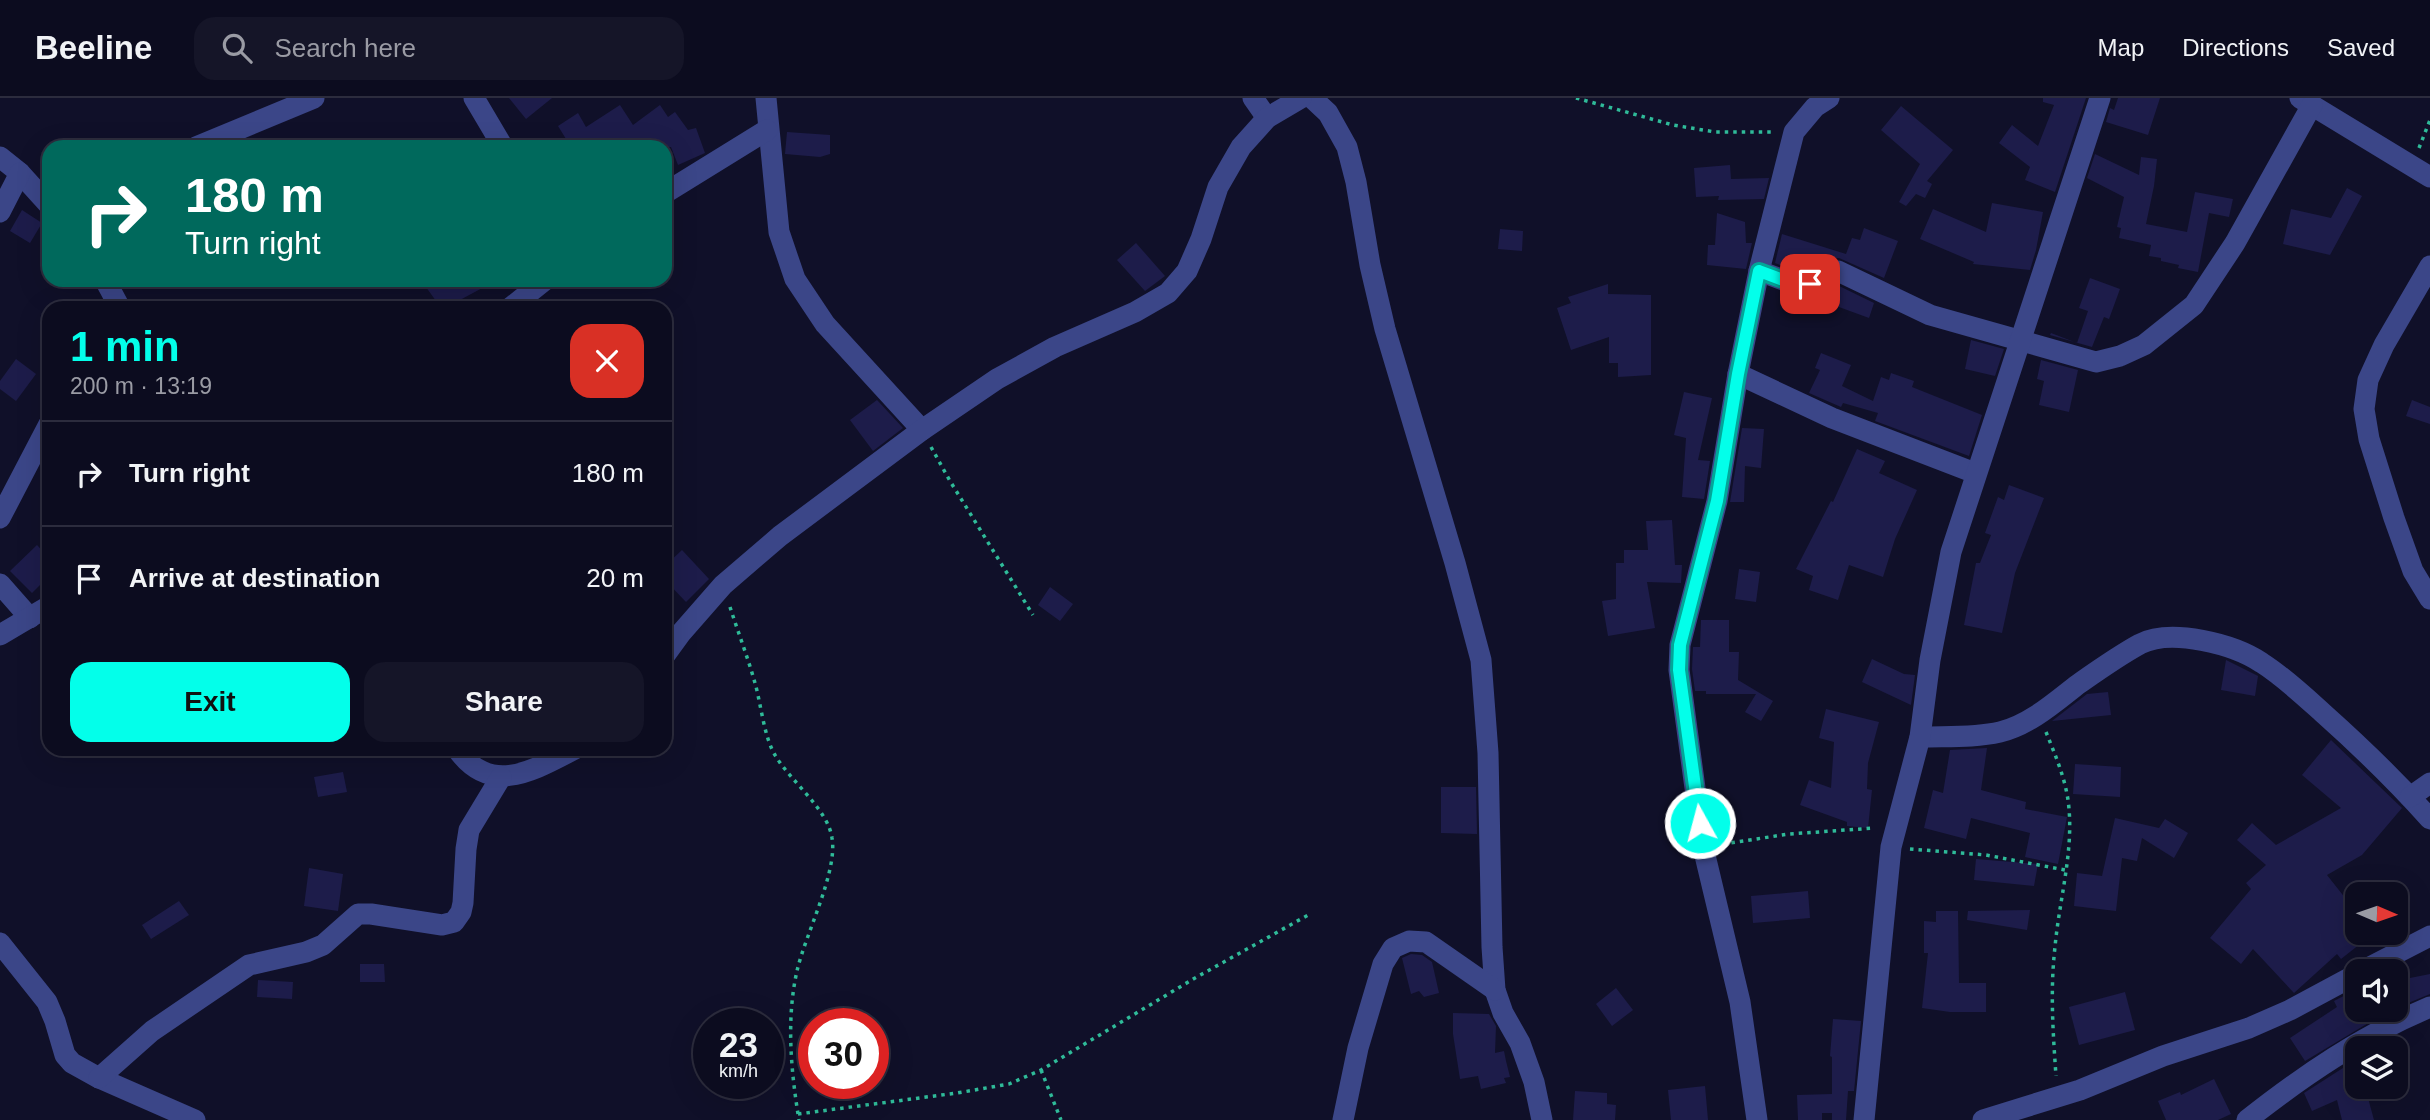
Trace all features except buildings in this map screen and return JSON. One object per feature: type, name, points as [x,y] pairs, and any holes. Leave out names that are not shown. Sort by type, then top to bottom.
[{"type":"street","points":[[213,140],[314,98]]},
{"type":"street","points":[[474,98],[499,140]]},
{"type":"street","points":[[765,98],[779,232],[795,279],[825,324],[922,430]]},
{"type":"street","points":[[1253,98],[1267,118]]},
{"type":"street","points":[[672,646],[723,585],[780,536],[922,430],[997,379],[1055,347],[1135,312],[1168,293],[1187,271],[1218,187],[1241,147],[1267,118],[1301,98]]},
{"type":"street","points":[[1312,98],[1328,113],[1347,147],[1385,329],[1481,660],[1488,765],[1495,990],[1503,1013],[1520,1042],[1534,1082],[1542,1120]]},
{"type":"street","points":[[1757,1120],[1740,1002],[1703,847],[1679,670],[1680,645],[1717,501],[1738,374],[1759,271],[1794,132],[1815,107],[1829,98]]},
{"type":"street","points":[[1864,1120],[1893,837],[1920,737],[1930,660],[1951,552],[2101,98]]},
{"type":"street","points":[[1759,271],[1794,284],[1810,284],[1824,271],[1838,271],[1930,315],[2096,362],[2120,356],[2144,345],[2193,305],[2235,243],[2306,102],[2421,171]]},
{"type":"street","points":[[672,189],[767,130]]},
{"type":"street","points":[[0,157],[20,173],[42,197]]},
{"type":"street","points":[[0,212],[20,173]]},
{"type":"street","points":[[2430,266],[2384,345],[2368,380],[2364,409],[2368,439],[2394,518],[2413,571],[2430,599]]},
{"type":"street","points":[[519,301],[536,287]]},
{"type":"street","points":[[1738,374],[1832,418],[1975,473]]},
{"type":"street","points":[[0,519],[42,438]]},
{"type":"street","points":[[0,584],[30,618]]},
{"type":"street","points":[[0,635],[42,610]]},
{"type":"street","points":[[1920,737],[1963,736],[2000,732],[2015,727],[2039,714],[2086,679],[2142,643],[2160,637],[2183,637],[2231,649],[2261,662],[2299,691],[2351,739],[2430,819]]},
{"type":"street","points":[[462,756],[483,773],[501,777],[530,772],[561,756]]},
{"type":"street","points":[[99,1078],[152,1031],[248,965],[306,953],[323,946],[358,914],[442,925],[454,922],[463,903],[466,849],[470,830],[501,777]]},
{"type":"street","points":[[2410,797],[2430,783]]},
{"type":"street","points":[[2385,959],[2430,936]]},
{"type":"street","points":[[1343,1120],[1358,1048],[1383,964],[1393,948],[1409,941],[1426,942],[1495,990]]},
{"type":"street","points":[[0,943],[47,1002],[65,1055],[72,1063],[99,1078],[195,1120]]},
{"type":"street","points":[[1983,1120],[2080,1090],[2163,1056],[2249,1028],[2345,980]]},
{"type":"street","points":[[2248,1120],[2287,1089],[2351,1046],[2430,1007]]},
{"type":"path","points":[[1576,98],[1673,125],[1715,132],[1794,132]]},
{"type":"path","points":[[2421,171],[2430,120]]},
{"type":"path","points":[[922,430],[950,481],[1033,615]]},
{"type":"path","points":[[723,585],[754,680],[773,753],[787,774],[828,822],[832,838],[833,859],[797,969],[791,1004],[791,1036],[799,1120]]},
{"type":"path","points":[[2039,714],[2063,775],[2069,807],[2070,835],[2054,949],[2051,1003],[2057,1095]]},
{"type":"path","points":[[1703,847],[1789,834],[1893,837],[2065,870]]},
{"type":"path","points":[[798,1114],[1009,1084],[1041,1070],[1195,978],[1310,914]]},
{"type":"path","points":[[1041,1070],[1061,1120]]},
{"type":"route","points":[[1700,823],[1679,670],[1680,645],[1717,501],[1738,374],[1759,271],[1794,284],[1810,284]]}]
